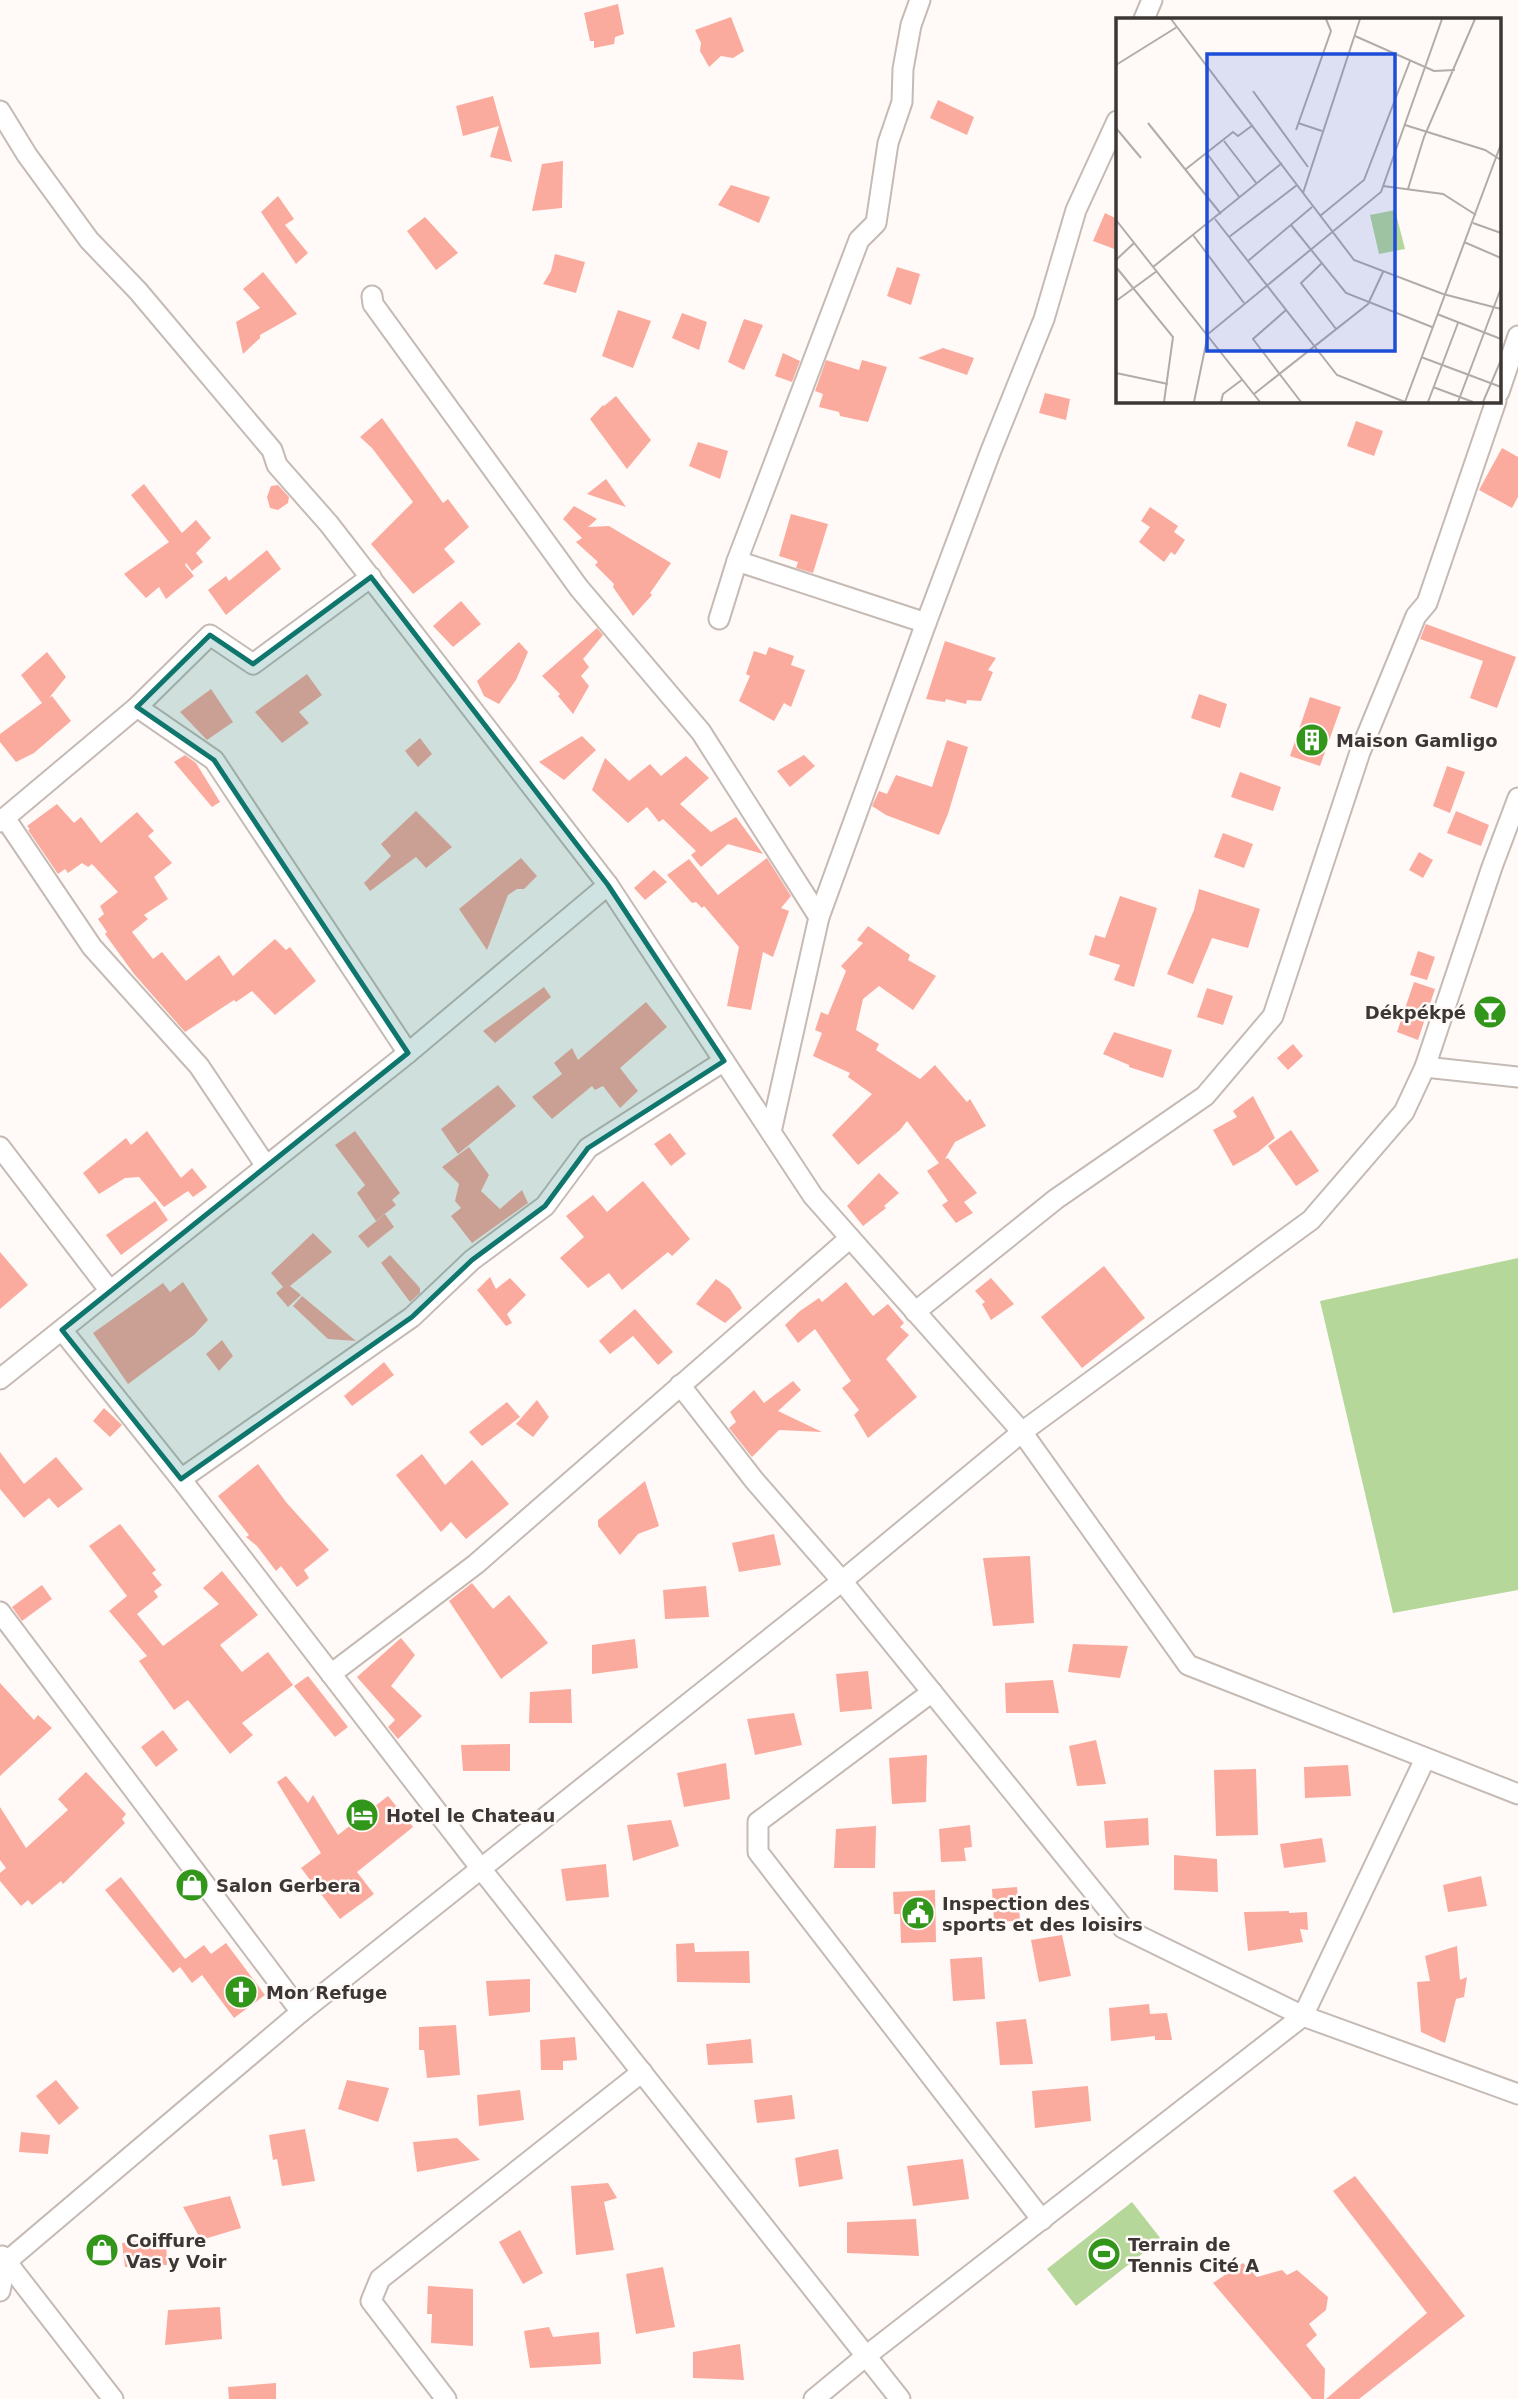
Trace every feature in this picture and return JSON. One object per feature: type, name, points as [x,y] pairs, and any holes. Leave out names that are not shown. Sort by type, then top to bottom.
[{"type":"street","points":[[719,619],[737,561],[859,240],[876,223],[888,143],[902,102],[903,69],[911,25],[920,0]]},
{"type":"street","points":[[1144,18],[1152,0]]},
{"type":"street","points":[[0,111],[27,155],[89,240],[138,291],[272,450],[277,466],[329,524],[371,577],[608,884],[813,1196],[1022,1432],[1188,1665],[1518,1794]]},
{"type":"street","points":[[771,1132],[819,916],[990,453],[1044,319],[1076,210],[1116,123]]},
{"type":"street","points":[[372,296],[373,304],[380,314],[579,588],[701,732],[819,916]]},
{"type":"street","points":[[1500,389],[1518,336]]},
{"type":"street","points":[[915,1311],[1062,1195],[1206,1096],[1273,1016],[1360,752],[1416,616],[1427,603],[1496,402]]},
{"type":"street","points":[[737,561],[926,623]]},
{"type":"street","points":[[266,1166],[199,1066],[92,947],[3,820],[137,707],[210,635],[253,664],[371,577]]},
{"type":"street","points":[[137,707],[214,760],[408,1053]]},
{"type":"street","points":[[0,2291],[3,2258],[301,2012],[842,1581],[1022,1432],[1311,1220],[1404,1112],[1425,1067],[1518,798]]},
{"type":"street","points":[[0,1379],[408,1053],[608,884]]},
{"type":"street","points":[[181,1479],[412,1317],[472,1260],[545,1206],[588,1148],[724,1061]]},
{"type":"street","points":[[1425,1067],[1518,1077]]},
{"type":"street","points":[[0,1147],[110,1291]]},
{"type":"street","points":[[331,1674],[476,1564],[850,1238]]},
{"type":"street","points":[[62,1330],[181,1479],[482,1870],[900,2399]]},
{"type":"street","points":[[680,1385],[754,1480],[842,1581],[1123,1928],[1303,2016],[1518,2094]]},
{"type":"street","points":[[0,1612],[301,2012]]},
{"type":"street","points":[[932,1692],[758,1822],[758,1852],[1042,2220]]},
{"type":"street","points":[[814,2399],[1303,2016],[1425,1759]]},
{"type":"street","points":[[446,2399],[371,2301],[380,2279],[642,2072]]},
{"type":"street","points":[[3,2258],[113,2399]]},
{"type":"highlighted area","points":[[371,577],[608,885],[724,1061],[588,1148],[545,1206],[472,1260],[412,1317],[181,1479],[62,1330],[408,1053],[214,760],[137,707],[210,635],[253,664]]},
{"type":"green space","points":[[1518,1258],[1518,1590],[1393,1613],[1320,1301]]},
{"type":"green space","name":"Terrain de Tennis Cité A","points":[[1132,2202],[1161,2239],[1076,2306],[1047,2269]]},
{"type":"building","points":[[618,4],[624,34],[615,37],[614,44],[594,48],[584,13]]},
{"type":"building","points":[[731,17],[744,51],[733,58],[721,56],[709,67],[700,51],[701,43],[695,30]]},
{"type":"building","points":[[493,96],[512,162],[490,157],[499,126],[463,136],[456,106]]},
{"type":"building","points":[[938,100],[974,117],[967,135],[930,118]]},
{"type":"building","points":[[563,161],[562,208],[532,211],[542,164]]},
{"type":"building","points":[[731,185],[770,197],[759,223],[718,205]]},
{"type":"building","points":[[278,196],[294,219],[285,225],[308,253],[296,264],[261,212]]},
{"type":"building","points":[[1105,213],[1116,218],[1116,250],[1093,241]]},
{"type":"building","points":[[425,217],[458,253],[436,270],[407,231]]},
{"type":"building","points":[[555,254],[585,262],[576,293],[543,284],[551,271]]},
{"type":"building","points":[[897,267],[920,274],[911,305],[887,296]]},
{"type":"building","points":[[263,272],[297,314],[260,335],[243,354],[236,322],[260,308],[243,289]]},
{"type":"building","points":[[618,310],[651,321],[633,368],[602,356]]},
{"type":"building","points":[[682,313],[707,322],[699,350],[672,338]]},
{"type":"building","points":[[744,319],[763,325],[744,370],[728,362]]},
{"type":"building","points":[[943,348],[974,358],[967,375],[918,358]]},
{"type":"building","points":[[783,353],[800,361],[792,382],[775,376]]},
{"type":"building","points":[[826,360],[859,370],[862,360],[887,367],[868,422],[840,416],[839,412],[819,407],[823,394],[815,391]]},
{"type":"building","points":[[1045,393],[1070,399],[1066,420],[1039,413]]},
{"type":"building","points":[[616,396],[651,440],[627,469],[590,419]]},
{"type":"building","points":[[382,418],[443,503],[448,499],[469,527],[444,549],[455,562],[413,594],[371,544],[413,502],[372,448],[360,437]]},
{"type":"building","points":[[1356,421],[1383,431],[1374,456],[1347,446]]},
{"type":"building","points":[[698,442],[728,451],[720,479],[689,466]]},
{"type":"building","points":[[1502,448],[1518,457],[1518,497],[1512,508],[1479,490]]},
{"type":"building","points":[[606,479],[626,507],[587,494]]},
{"type":"building","points":[[144,484],[182,533],[196,520],[211,538],[196,553],[203,562],[192,571],[186,563],[185,565],[194,576],[166,599],[159,587],[146,598],[124,574],[169,542],[131,495]]},
{"type":"building","points":[[278,485],[289,497],[288,503],[278,510],[270,508],[267,497],[271,486]]},
{"type":"building","points":[[574,506],[597,519],[588,527],[609,526],[671,563],[650,593],[652,595],[633,616],[613,587],[614,584],[595,565],[598,562],[576,542],[582,538],[563,519]]},
{"type":"building","points":[[1150,507],[1178,526],[1174,532],[1185,540],[1175,555],[1171,552],[1164,562],[1139,542],[1150,527],[1141,521]]},
{"type":"building","points":[[791,514],[828,524],[813,573],[796,568],[798,562],[779,556]]},
{"type":"building","points":[[267,550],[281,569],[226,615],[208,590],[226,576],[229,581]]},
{"type":"building","points":[[461,601],[481,624],[453,647],[433,626]]},
{"type":"building","points":[[1426,624],[1516,657],[1497,708],[1470,698],[1483,661],[1420,639]]},
{"type":"building","points":[[597,628],[603,635],[583,659],[589,667],[581,676],[589,686],[573,714],[558,696],[560,694],[542,676]]},
{"type":"building","points":[[945,641],[996,658],[988,670],[993,672],[981,701],[967,700],[966,704],[946,699],[945,702],[926,699]]},
{"type":"building","points":[[519,642],[528,652],[516,680],[499,704],[484,696],[477,681]]},
{"type":"building","points":[[769,647],[794,656],[791,665],[805,670],[791,707],[784,703],[774,721],[739,701],[750,676],[746,674],[754,651],[766,655]]},
{"type":"building","points":[[47,652],[66,677],[49,698],[52,696],[71,721],[34,753],[16,762],[0,742],[0,734],[42,703],[21,675]]},
{"type":"building","points":[[307,674],[322,695],[299,712],[309,723],[282,743],[255,712]]},
{"type":"building","points":[[211,689],[233,722],[207,740],[180,712]]},
{"type":"building","points":[[1199,694],[1227,704],[1220,728],[1191,718]]},
{"type":"building","name":"Maison Gamligo","points":[[1310,697],[1341,707],[1320,766],[1290,756]]},
{"type":"building","points":[[582,736],[596,750],[564,780],[539,762]]},
{"type":"building","points":[[420,738],[432,754],[418,767],[405,751]]},
{"type":"building","points":[[947,740],[968,747],[939,835],[886,815],[872,806],[879,791],[887,794],[896,775],[932,787]]},
{"type":"building","points":[[185,755],[196,763],[220,802],[212,807],[174,762]]},
{"type":"building","points":[[804,755],[815,766],[790,787],[777,771]]},
{"type":"building","points":[[686,756],[709,778],[680,804],[711,832],[736,817],[763,854],[728,844],[701,867],[691,855],[696,851],[663,819],[659,822],[647,807],[628,823],[592,790],[605,758],[629,781],[650,764],[661,776]]},
{"type":"building","points":[[1447,766],[1465,772],[1450,813],[1433,806]]},
{"type":"building","points":[[1240,772],[1281,787],[1273,811],[1231,797]]},
{"type":"building","points":[[57,804],[74,823],[81,817],[101,843],[137,812],[154,831],[148,836],[172,863],[154,877],[168,899],[144,915],[148,919],[132,932],[153,959],[162,952],[186,981],[219,955],[233,976],[275,939],[286,950],[290,947],[316,981],[275,1015],[252,991],[185,1032],[134,974],[105,934],[107,932],[98,919],[104,914],[100,906],[118,892],[92,864],[88,867],[82,863],[68,873],[65,869],[58,874],[28,830],[30,829],[27,826]]},
{"type":"building","points":[[416,811],[452,847],[426,868],[416,857],[370,891],[364,883],[391,856],[381,844]]},
{"type":"building","points":[[1456,811],[1489,825],[1481,846],[1447,833]]},
{"type":"building","points":[[1223,833],[1253,844],[1244,868],[1214,857]]},
{"type":"building","points":[[1419,852],[1433,860],[1423,878],[1409,870]]},
{"type":"building","points":[[521,858],[537,876],[524,889],[517,889],[508,895],[487,950],[459,909]]},
{"type":"building","points":[[767,858],[791,896],[781,908],[789,911],[773,957],[763,952],[751,1010],[727,1006],[739,947],[704,906],[702,908],[696,902],[692,903],[667,875],[689,859],[718,895]]},
{"type":"building","points":[[654,870],[667,882],[645,900],[634,888]]},
{"type":"building","points":[[1199,889],[1260,909],[1248,948],[1212,938],[1193,984],[1167,974],[1194,910]]},
{"type":"building","points":[[1120,896],[1157,908],[1134,987],[1114,980],[1120,965],[1089,955],[1095,935],[1105,938]]},
{"type":"building","points":[[868,926],[910,955],[908,960],[936,976],[913,1010],[879,986],[863,999],[856,1030],[879,1044],[876,1050],[920,1079],[935,1065],[967,1102],[970,1099],[986,1126],[955,1142],[945,1159],[948,1158],[977,1193],[964,1202],[973,1213],[956,1223],[942,1205],[948,1201],[927,1171],[939,1163],[907,1121],[858,1165],[832,1135],[872,1094],[848,1077],[850,1073],[813,1056],[822,1033],[815,1030],[821,1012],[828,1015],[846,971],[841,966],[863,943],[857,940]]},
{"type":"building","points":[[1418,951],[1435,957],[1427,980],[1410,975]]},
{"type":"building","points":[[1414,982],[1435,989],[1418,1040],[1397,1032]]},
{"type":"building","points":[[544,987],[551,997],[495,1043],[483,1031]]},
{"type":"building","points":[[1207,988],[1233,996],[1223,1025],[1197,1017]]},
{"type":"building","points":[[646,1002],[667,1027],[620,1068],[638,1091],[620,1108],[603,1086],[595,1090],[592,1086],[552,1119],[532,1097],[562,1074],[554,1063],[572,1048],[578,1060]]},
{"type":"building","points":[[1114,1032],[1172,1050],[1163,1078],[1129,1067],[1103,1054]]},
{"type":"building","points":[[1293,1044],[1303,1056],[1288,1070],[1277,1058]]},
{"type":"building","points":[[498,1085],[516,1106],[458,1154],[441,1129]]},
{"type":"building","points":[[1253,1096],[1275,1138],[1258,1152],[1233,1166],[1213,1130],[1237,1117],[1233,1111]]},
{"type":"building","points":[[1291,1130],[1319,1171],[1296,1186],[1268,1146]]},
{"type":"building","points":[[147,1131],[181,1178],[192,1168],[207,1187],[193,1197],[188,1191],[164,1207],[139,1177],[125,1178],[99,1194],[83,1173],[126,1138],[131,1145]]},
{"type":"building","points":[[355,1131],[400,1193],[392,1200],[396,1205],[376,1221],[357,1193],[365,1185],[335,1145]]},
{"type":"building","points":[[670,1133],[686,1154],[671,1166],[654,1144]]},
{"type":"building","points":[[469,1147],[489,1175],[481,1191],[500,1209],[522,1190],[528,1203],[472,1243],[451,1216],[461,1208],[455,1201],[459,1184],[442,1167]]},
{"type":"building","points":[[879,1173],[899,1193],[884,1206],[886,1208],[863,1226],[847,1206]]},
{"type":"building","points":[[643,1181],[690,1239],[672,1256],[668,1252],[622,1290],[609,1273],[588,1288],[560,1258],[584,1237],[566,1216],[593,1195],[607,1212]]},
{"type":"building","points":[[155,1201],[168,1220],[121,1255],[106,1235]]},
{"type":"building","points":[[385,1214],[394,1227],[368,1248],[358,1236]]},
{"type":"building","points":[[313,1233],[332,1252],[290,1286],[301,1295],[288,1307],[276,1293],[283,1287],[271,1273]]},
{"type":"building","points":[[0,1252],[28,1285],[0,1309]]},
{"type":"building","points":[[390,1255],[420,1288],[420,1293],[410,1302],[381,1263]]},
{"type":"building","points":[[1104,1266],[1145,1318],[1082,1368],[1041,1317]]},
{"type":"building","points":[[490,1277],[496,1289],[510,1278],[526,1295],[507,1314],[512,1323],[506,1326],[477,1290]]},
{"type":"building","points":[[991,1278],[1014,1304],[991,1320],[982,1304],[985,1302],[975,1291]]},
{"type":"building","points":[[716,1279],[730,1289],[742,1308],[725,1323],[696,1304]]},
{"type":"building","points":[[183,1282],[208,1320],[194,1335],[128,1384],[93,1333],[163,1283],[170,1292]]},
{"type":"building","points":[[846,1282],[873,1316],[888,1304],[904,1323],[900,1327],[909,1335],[886,1359],[917,1397],[868,1438],[854,1415],[859,1410],[842,1388],[851,1381],[815,1329],[798,1343],[785,1325],[800,1311],[819,1298],[822,1302]]},
{"type":"building","points":[[302,1296],[356,1341],[328,1339],[293,1306]]},
{"type":"building","points":[[635,1309],[673,1352],[658,1365],[633,1336],[610,1354],[599,1341]]},
{"type":"building","points":[[222,1340],[233,1356],[219,1371],[206,1354]]},
{"type":"building","points":[[384,1362],[394,1375],[352,1406],[344,1396]]},
{"type":"building","points":[[793,1381],[801,1390],[778,1411],[822,1432],[779,1430],[752,1457],[729,1428],[736,1422],[730,1412],[754,1390],[764,1403]]},
{"type":"building","points":[[537,1400],[549,1417],[533,1437],[516,1424]]},
{"type":"building","points":[[507,1402],[520,1417],[482,1446],[469,1432]]},
{"type":"building","points":[[104,1408],[122,1425],[110,1437],[93,1421]]},
{"type":"building","points":[[0,1452],[24,1484],[56,1457],[83,1489],[58,1508],[49,1498],[24,1518],[0,1489]]},
{"type":"building","points":[[422,1454],[445,1485],[472,1460],[509,1504],[466,1539],[451,1522],[441,1532],[396,1475]]},
{"type":"building","points":[[258,1464],[286,1502],[329,1550],[304,1570],[309,1578],[297,1587],[281,1566],[276,1571],[257,1546],[246,1537],[249,1535],[218,1496]]},
{"type":"building","points":[[645,1481],[659,1526],[638,1534],[620,1555],[598,1526],[598,1520]]},
{"type":"building","points":[[120,1524],[156,1570],[152,1573],[162,1585],[154,1591],[158,1597],[137,1614],[163,1646],[219,1604],[203,1588],[222,1571],[258,1615],[220,1645],[242,1672],[268,1652],[293,1685],[242,1723],[253,1735],[230,1754],[188,1700],[174,1710],[139,1661],[147,1656],[109,1611],[127,1596],[89,1546]]},
{"type":"building","points":[[774,1534],[781,1565],[739,1572],[732,1543]]},
{"type":"building","points":[[1030,1556],[1034,1623],[993,1626],[983,1558]]},
{"type":"building","points":[[472,1583],[493,1609],[509,1595],[548,1643],[501,1679],[449,1601]]},
{"type":"building","points":[[42,1585],[52,1599],[22,1621],[12,1607]]},
{"type":"building","points":[[706,1586],[709,1617],[665,1619],[663,1590]]},
{"type":"building","points":[[401,1638],[415,1655],[391,1686],[422,1716],[398,1739],[388,1727],[395,1720],[357,1677]]},
{"type":"building","points":[[635,1639],[638,1668],[592,1674],[592,1645]]},
{"type":"building","points":[[1073,1644],[1128,1646],[1120,1678],[1068,1672]]},
{"type":"building","points":[[868,1671],[872,1709],[840,1712],[836,1674]]},
{"type":"building","points":[[308,1676],[348,1727],[335,1737],[294,1686]]},
{"type":"building","points":[[1053,1680],[1059,1713],[1006,1713],[1005,1683]]},
{"type":"building","points":[[0,1683],[34,1720],[38,1715],[52,1728],[0,1776]]},
{"type":"building","points":[[571,1689],[572,1723],[529,1723],[530,1692]]},
{"type":"building","points":[[794,1713],[802,1745],[755,1755],[747,1719]]},
{"type":"building","points":[[163,1730],[178,1750],[156,1767],[141,1747]]},
{"type":"building","points":[[1096,1740],[1106,1784],[1077,1786],[1069,1746]]},
{"type":"building","points":[[510,1744],[510,1771],[463,1771],[461,1745]]},
{"type":"building","points":[[927,1755],[926,1802],[892,1804],[889,1758]]},
{"type":"building","points":[[726,1763],[730,1799],[684,1807],[677,1773]]},
{"type":"building","points":[[1348,1765],[1351,1796],[1305,1798],[1304,1767]]},
{"type":"building","points":[[1256,1769],[1258,1835],[1216,1836],[1214,1770]]},
{"type":"building","points":[[86,1772],[126,1814],[122,1819],[125,1823],[63,1884],[61,1881],[32,1905],[28,1900],[21,1906],[0,1881],[0,1873],[6,1868],[0,1860],[0,1807],[26,1848],[68,1810],[58,1799]]},
{"type":"building","points":[[286,1776],[308,1803],[313,1795],[338,1835],[388,1796],[413,1827],[357,1872],[374,1894],[340,1919],[301,1868],[321,1853],[277,1782]]},
{"type":"building","points":[[1148,1818],[1149,1845],[1106,1848],[1104,1821]]},
{"type":"building","points":[[671,1820],[679,1846],[633,1861],[627,1825]]},
{"type":"building","points":[[970,1825],[972,1847],[964,1848],[966,1861],[941,1862],[939,1829]]},
{"type":"building","points":[[876,1826],[875,1868],[834,1868],[836,1829]]},
{"type":"building","points":[[1322,1838],[1326,1862],[1284,1868],[1280,1844]]},
{"type":"building","points":[[1174,1855],[1217,1859],[1218,1892],[1174,1890]]},
{"type":"building","points":[[606,1864],[609,1897],[566,1901],[561,1869]]},
{"type":"building","points":[[1481,1876],[1487,1906],[1448,1912],[1443,1885]]},
{"type":"building","points":[[121,1877],[185,1959],[204,1945],[211,1954],[226,1943],[265,1995],[234,2018],[202,1975],[192,1983],[180,1967],[173,1973],[105,1890]]},
{"type":"building","points":[[1017,1887],[1020,1920],[994,1923],[992,1889]]},
{"type":"building","points":[[935,1890],[936,1942],[901,1943],[900,1914],[894,1914],[893,1892]]},
{"type":"building","points":[[1244,1912],[1307,1912],[1308,1930],[1300,1929],[1303,1942],[1248,1951]]},
{"type":"building","points":[[1062,1935],[1071,1976],[1039,1982],[1031,1940]]},
{"type":"building","points":[[694,1943],[695,1952],[749,1951],[750,1983],[677,1982],[676,1944]]},
{"type":"building","points":[[1457,1946],[1460,1980],[1467,1977],[1464,1997],[1456,1999],[1445,2043],[1421,2032],[1417,1982],[1430,1981],[1425,1956]]},
{"type":"building","points":[[982,1957],[985,1999],[953,2001],[950,1959]]},
{"type":"building","points":[[530,1979],[530,2012],[489,2016],[486,1981]]},
{"type":"building","points":[[1149,2004],[1150,2014],[1167,2013],[1172,2040],[1155,2040],[1155,2036],[1111,2041],[1109,2008]]},
{"type":"building","points":[[1026,2019],[1033,2064],[1000,2065],[996,2022]]},
{"type":"building","points":[[456,2025],[460,2075],[427,2078],[424,2050],[419,2050],[419,2027]]},
{"type":"building","points":[[575,2037],[577,2060],[563,2061],[563,2070],[541,2070],[540,2040]]},
{"type":"building","points":[[751,2039],[753,2063],[708,2065],[706,2044]]},
{"type":"building","points":[[56,2080],[79,2108],[59,2125],[36,2096]]},
{"type":"building","points":[[347,2080],[389,2088],[378,2122],[338,2109]]},
{"type":"building","points":[[1088,2086],[1091,2121],[1035,2128],[1032,2091]]},
{"type":"building","points":[[520,2090],[524,2120],[479,2126],[477,2095]]},
{"type":"building","points":[[792,2095],[795,2119],[757,2123],[754,2100]]},
{"type":"building","points":[[305,2129],[315,2181],[282,2186],[277,2159],[273,2160],[269,2135]]},
{"type":"building","points":[[21,2132],[50,2135],[48,2154],[19,2152]]},
{"type":"building","points":[[457,2138],[480,2160],[417,2172],[413,2142]]},
{"type":"building","points":[[838,2149],[843,2179],[799,2187],[795,2158]]},
{"type":"building","points":[[963,2159],[969,2199],[913,2206],[907,2166]]},
{"type":"building","points":[[1355,2176],[1465,2316],[1359,2399],[1326,2399],[1427,2313],[1333,2191]]},
{"type":"building","points":[[608,2183],[617,2198],[604,2202],[614,2250],[576,2255],[571,2186]]},
{"type":"building","points":[[230,2196],[241,2228],[201,2240],[183,2207]]},
{"type":"building","points":[[916,2219],[919,2256],[847,2253],[847,2222]]},
{"type":"building","points":[[520,2230],[543,2273],[523,2284],[499,2242]]},
{"type":"building","points":[[166,2237],[167,2265],[125,2267],[122,2243]]},
{"type":"building","points":[[1243,2263],[1257,2277],[1282,2270],[1287,2275],[1297,2270],[1328,2297],[1326,2310],[1309,2324],[1317,2335],[1306,2345],[1325,2369],[1324,2399],[1312,2399],[1213,2283]]},
{"type":"building","points":[[663,2267],[675,2327],[636,2334],[626,2274]]},
{"type":"building","points":[[428,2286],[473,2289],[473,2346],[431,2343],[432,2314],[427,2314]]},
{"type":"building","points":[[220,2307],[222,2339],[165,2345],[168,2310]]},
{"type":"building","points":[[549,2327],[553,2337],[599,2332],[601,2364],[530,2368],[524,2331]]},
{"type":"building","points":[[740,2344],[744,2380],[693,2378],[693,2352]]},
{"type":"building","points":[[276,2383],[276,2399],[229,2399],[228,2387]]},
{"type":"place","name":"Maison Gamligo","points":[[1312,740]]},
{"type":"place","name":"Dékpékpé","points":[[1490,1012]]},
{"type":"place","name":"Hotel le Chateau","points":[[362,1815]]},
{"type":"place","name":"Salon Gerbera","points":[[192,1885]]},
{"type":"place","name":"Inspection des sports et des loisirs","points":[[918,1913]]},
{"type":"place","name":"Mon Refuge","points":[[241,1992]]},
{"type":"place","name":"Coiffure Vas y Voir","points":[[102,2250]]},
{"type":"place","name":"Terrain de Tennis Cité A","points":[[1104,2254]]}]
